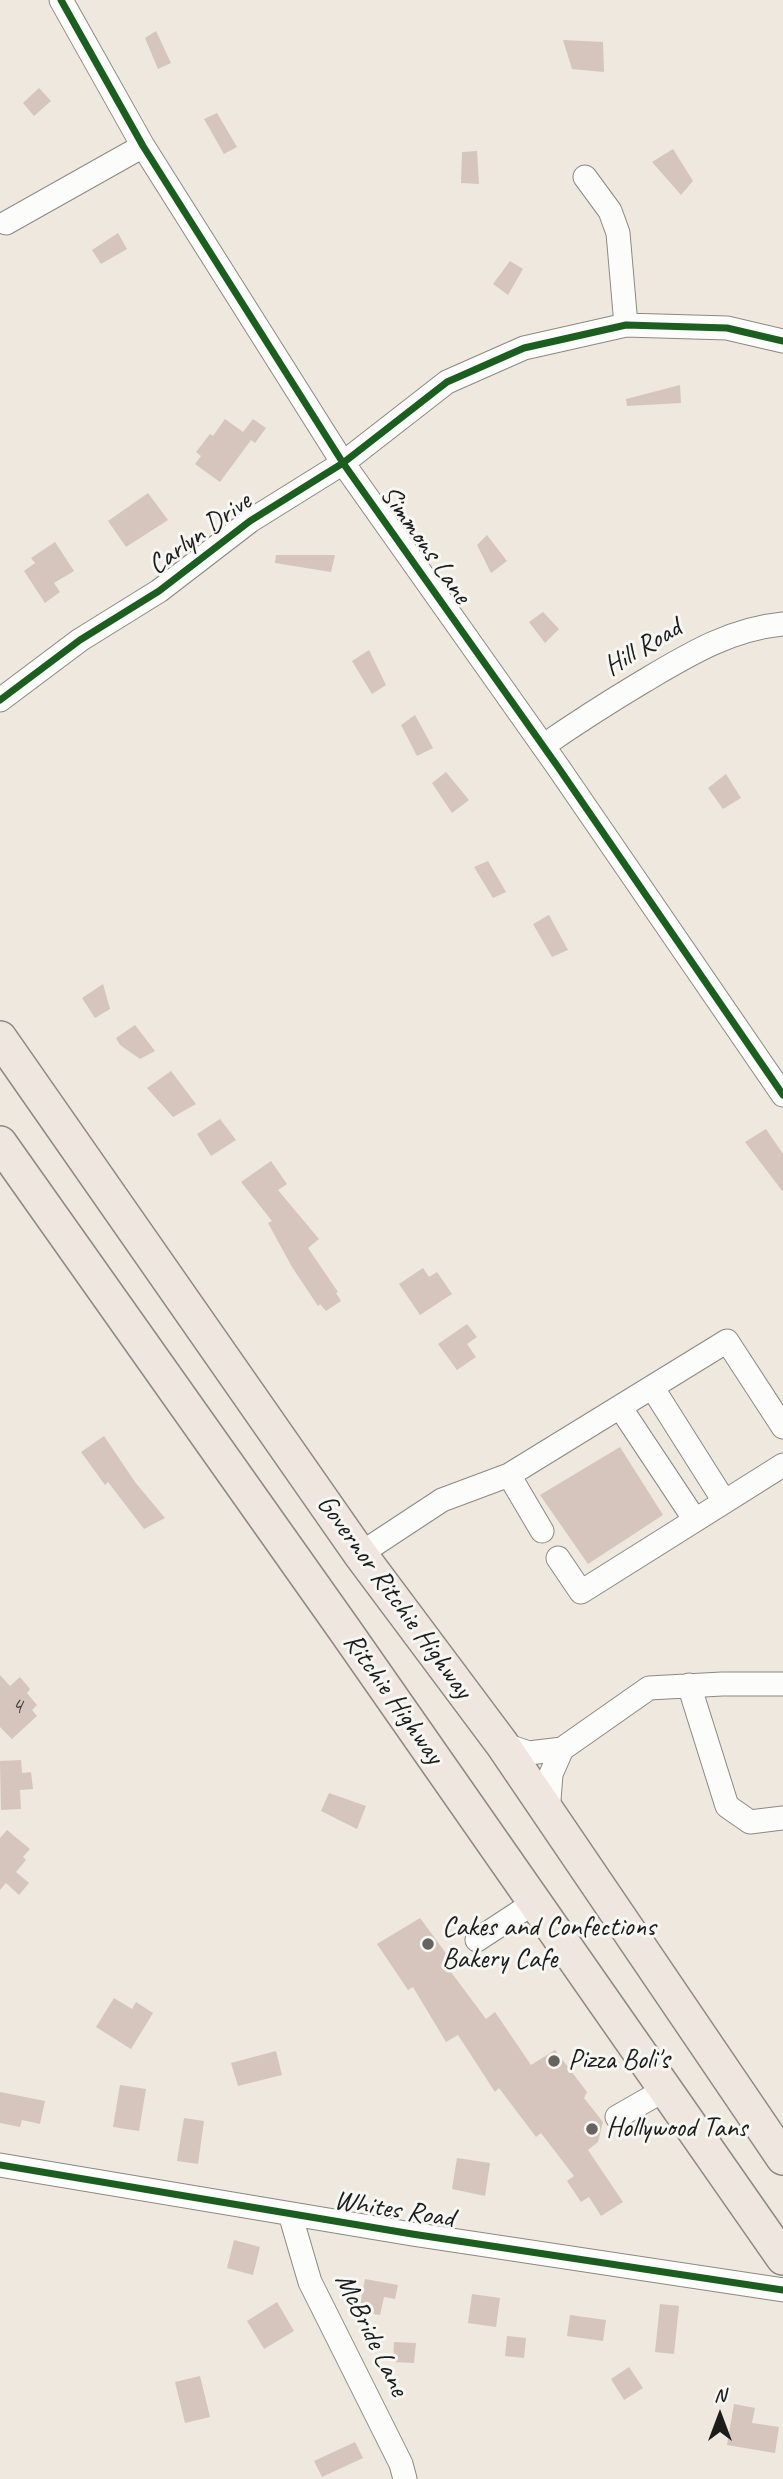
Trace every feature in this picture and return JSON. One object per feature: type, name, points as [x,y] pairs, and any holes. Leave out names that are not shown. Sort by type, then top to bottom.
[{"type":"highway","name":"Governor Ritchie Highway","points":[[0,1038],[360,1554],[502,1744],[783,2158]]},
{"type":"highway","name":"Ritchie Highway","points":[[0,1143],[783,2258]]},
{"type":"street","name":"Simmons Lane","points":[[61,0],[143,146],[342,463],[783,1095]]},
{"type":"street","points":[[6,223],[143,146]]},
{"type":"street","points":[[585,177],[610,211],[618,233],[626,325]]},
{"type":"street","name":"Carlyn Drive","points":[[0,700],[80,640],[159,591],[250,521],[342,463],[447,382],[524,348],[626,325],[727,328],[783,341]]},
{"type":"street","name":"Hill Road","points":[[542,746],[703,646],[764,626],[783,624]]},
{"type":"street","points":[[360,1554],[442,1500],[509,1475],[727,1341],[783,1427]]},
{"type":"street","points":[[652,1387],[728,1498]]},
{"type":"street","points":[[620,1407],[695,1520]]},
{"type":"street","points":[[558,1558],[581,1592],[783,1465]]},
{"type":"street","points":[[509,1475],[542,1531]]},
{"type":"street","points":[[502,1744],[529,1753],[562,1749],[649,1688],[783,1684]]},
{"type":"street","points":[[689,1685],[727,1806],[750,1822],[783,1818]]},
{"type":"street","points":[[548,1812],[551,1774],[562,1749]]},
{"type":"street","points":[[477,1940],[535,1902]]},
{"type":"street","points":[[617,2117],[666,2089]]},
{"type":"street","name":"Whites Road","points":[[0,2165],[290,2214],[783,2290]]},
{"type":"street","name":"McBride Lane","points":[[290,2214],[310,2281],[401,2464],[405,2479]]},
{"type":"building","points":[[156,31],[171,63],[158,69],[145,38]]},
{"type":"building","points":[[563,40],[603,42],[604,72],[572,69]]},
{"type":"building","points":[[39,88],[51,101],[34,116],[23,103]]},
{"type":"building","points":[[217,113],[237,147],[224,154],[204,119]]},
{"type":"building","points":[[673,149],[693,181],[681,195],[652,162]]},
{"type":"building","points":[[477,151],[479,184],[461,183],[462,152]]},
{"type":"building","points":[[118,233],[127,249],[101,264],[92,250]]},
{"type":"building","points":[[510,261],[523,269],[508,295],[493,284]]},
{"type":"building","points":[[680,385],[681,403],[627,406],[626,399]]},
{"type":"building","points":[[225,419],[243,432],[253,419],[266,428],[255,443],[251,440],[220,482],[195,464],[201,456],[196,452],[210,434],[213,436]]},
{"type":"building","points":[[148,493],[168,520],[126,547],[108,521]]},
{"type":"building","points":[[487,535],[507,561],[491,573],[477,545]]},
{"type":"building","points":[[55,542],[74,571],[54,583],[60,592],[45,603],[24,571],[35,563],[31,558]]},
{"type":"building","points":[[276,555],[335,555],[331,572],[275,563]]},
{"type":"building","points":[[543,612],[559,629],[545,643],[529,622]]},
{"type":"building","points":[[369,650],[386,685],[372,694],[352,661]]},
{"type":"building","points":[[415,715],[433,748],[417,756],[401,725]]},
{"type":"building","points":[[446,772],[469,800],[452,813],[432,783]]},
{"type":"building","points":[[726,774],[741,798],[723,809],[708,788]]},
{"type":"building","points":[[488,861],[506,892],[493,898],[474,867]]},
{"type":"building","points":[[549,915],[568,950],[552,957],[533,924]]},
{"type":"building","points":[[103,984],[110,1009],[95,1018],[82,998]]},
{"type":"building","points":[[135,1025],[155,1051],[140,1059],[120,1045],[116,1038]]},
{"type":"building","points":[[171,1071],[196,1104],[173,1117],[147,1088]]},
{"type":"building","points":[[220,1119],[236,1140],[211,1156],[197,1134]]},
{"type":"building","points":[[766,1129],[783,1154],[783,1192],[745,1142]]},
{"type":"building","points":[[271,1161],[287,1184],[278,1190],[319,1239],[308,1248],[338,1292],[336,1293],[341,1301],[326,1311],[320,1304],[318,1306],[292,1267],[268,1223],[272,1221],[241,1182]]},
{"type":"building","points":[[423,1268],[429,1277],[437,1272],[452,1294],[420,1315],[399,1284]]},
{"type":"building","points":[[467,1324],[477,1337],[467,1344],[476,1357],[457,1370],[438,1344]]},
{"type":"building","points":[[104,1436],[135,1482],[165,1518],[144,1529],[108,1482],[105,1485],[81,1452]]},
{"type":"building","points":[[620,1447],[663,1515],[588,1564],[540,1495]]},
{"type":"building","points":[[0,1675],[10,1686],[20,1677],[30,1689],[27,1693],[37,1705],[32,1710],[37,1716],[12,1739],[0,1727]]},
{"type":"building","points":[[21,1760],[22,1773],[31,1772],[33,1789],[20,1790],[21,1809],[1,1810],[0,1761]]},
{"type":"building","points":[[329,1793],[366,1806],[357,1829],[321,1811]]},
{"type":"building","points":[[7,1830],[30,1849],[23,1857],[26,1860],[16,1872],[29,1883],[19,1895],[6,1883],[0,1890],[0,1838]]},
{"type":"building","points":[[420,1918],[451,1960],[445,1964],[486,2019],[495,2012],[531,2065],[555,2050],[587,2092],[584,2098],[603,2122],[598,2142],[588,2150],[623,2202],[601,2216],[589,2197],[581,2202],[567,2181],[574,2176],[541,2133],[536,2137],[499,2088],[495,2092],[458,2035],[446,2042],[413,1987],[408,1990],[377,1944]]},
{"type":"building","points":[[114,1998],[132,2009],[136,2002],[153,2013],[131,2049],[96,2027]]},
{"type":"building","points":[[276,2051],[282,2075],[238,2086],[231,2063]]},
{"type":"building","points":[[120,2085],[146,2089],[139,2131],[113,2127]]},
{"type":"building","points":[[0,2092],[45,2101],[40,2124],[22,2120],[20,2127],[0,2123]]},
{"type":"building","points":[[184,2118],[204,2121],[198,2164],[177,2161]]},
{"type":"building","points":[[457,2158],[490,2163],[485,2196],[452,2189]]},
{"type":"building","points":[[234,2240],[260,2247],[253,2275],[227,2268]]},
{"type":"building","points":[[365,2279],[398,2285],[395,2299],[384,2297],[380,2315],[359,2311]]},
{"type":"building","points":[[472,2294],[500,2298],[496,2327],[468,2323]]},
{"type":"building","points":[[277,2302],[294,2331],[264,2349],[247,2321]]},
{"type":"building","points":[[660,2304],[679,2306],[674,2354],[655,2352]]},
{"type":"building","points":[[570,2315],[606,2320],[603,2341],[567,2336]]},
{"type":"building","points":[[507,2336],[526,2338],[524,2358],[505,2356]]},
{"type":"building","points":[[394,2342],[416,2343],[414,2363],[393,2362]]},
{"type":"building","points":[[629,2367],[643,2388],[624,2400],[611,2379]]},
{"type":"building","points":[[200,2376],[210,2417],[185,2423],[175,2382]]},
{"type":"building","points":[[734,2404],[755,2408],[752,2423],[779,2427],[775,2453],[727,2445]]},
{"type":"building","points":[[355,2442],[363,2458],[322,2477],[314,2461]]},
{"type":"cycle path","points":[[61,0],[143,146],[343,463],[558,767],[783,1095]]},
{"type":"cycle path","points":[[0,700],[80,640],[159,591],[250,521],[343,463],[447,382],[524,348],[626,325],[727,328],[783,341]]},
{"type":"cycle path","points":[[0,2165],[412,2234],[783,2290]]},
{"type":"place","name":"Cakes and Confections Bakery Cafe","points":[[428,1944]]},
{"type":"place","name":"Pizza Boli's","points":[[554,2061]]},
{"type":"place","name":"Hollywood Tans","points":[[592,2129]]}]
